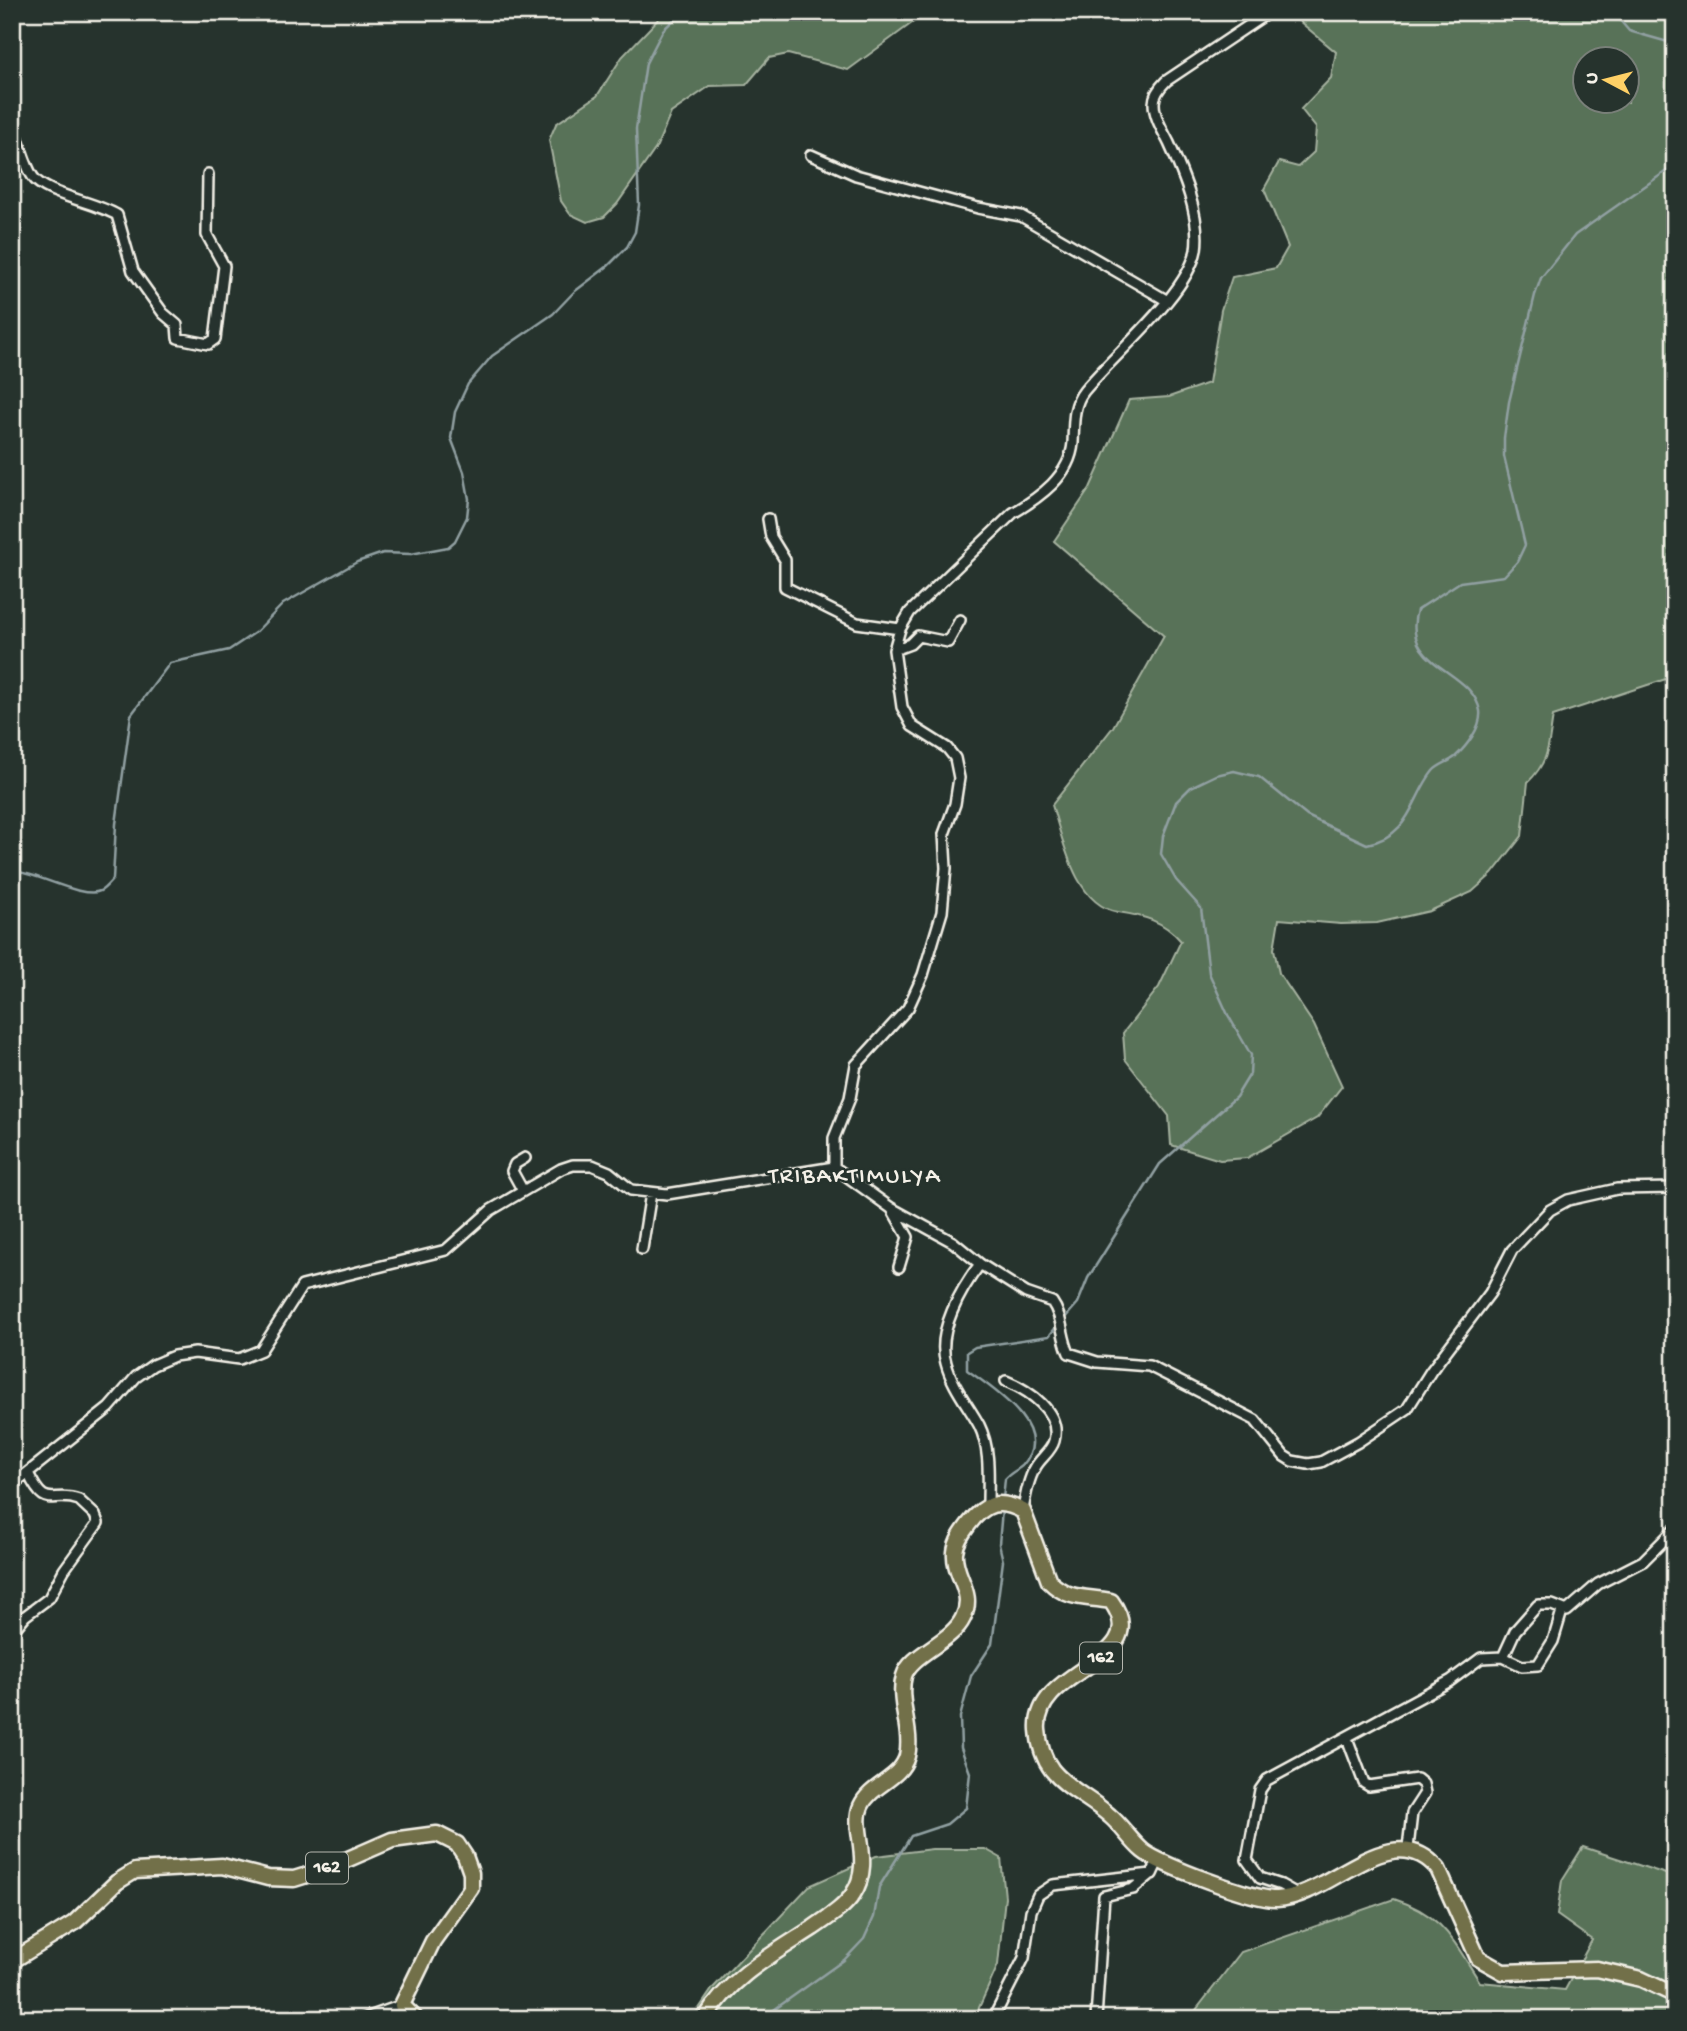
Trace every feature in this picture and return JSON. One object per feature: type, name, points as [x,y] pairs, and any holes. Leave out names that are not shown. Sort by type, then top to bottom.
[{"type":"main road","points":[[705,2019],[732,1983],[825,1920],[852,1896],[859,1884],[863,1860],[860,1809],[870,1793],[899,1769],[907,1755],[902,1688],[904,1674],[912,1664],[951,1634],[963,1619],[968,1590],[956,1564],[956,1545],[976,1516],[988,1505],[1005,1503],[1023,1511]]},
{"type":"main road","name":"162","points":[[1023,1511],[1049,1581],[1069,1596],[1111,1601],[1122,1623],[1120,1635],[1113,1648],[1070,1676],[1042,1704],[1037,1723],[1042,1752],[1062,1781],[1111,1816],[1145,1853],[1256,1897],[1276,1899],[1297,1894],[1339,1875],[1359,1861],[1408,1848]]},
{"type":"main road","name":"162","points":[[12,1962],[74,1923],[117,1882],[135,1871],[222,1866],[268,1878],[294,1879],[323,1870],[392,1840],[437,1834],[457,1844],[465,1856],[471,1873],[471,1888],[433,1941],[402,2005]]},
{"type":"main road","points":[[1408,1848],[1428,1856],[1438,1869],[1478,1958],[1490,1967],[1503,1972],[1571,1968],[1609,1971],[1641,1979],[1675,1995]]},
{"type":"main road","points":[[402,2005],[416,2019]]},
{"type":"street","points":[[834,1167],[834,1138],[850,1098],[856,1065],[908,1008],[923,975],[942,912],[946,868],[944,834],[958,793],[960,778],[954,758],[947,748],[918,732],[906,718],[894,650],[900,629],[910,612],[1013,513],[1034,501],[1061,475],[1073,446],[1074,418],[1082,394],[1166,300],[1192,262],[1196,228],[1187,188],[1155,113],[1155,96],[1166,81],[1269,12]]},
{"type":"street","points":[[12,121],[30,171],[38,183],[51,191],[81,198],[117,215],[133,271],[163,313],[177,325],[178,338],[210,344],[215,339],[225,265],[207,234],[208,174]]},
{"type":"street","points":[[811,155],[856,175],[1029,219],[1166,300]]},
{"type":"street","points":[[768,519],[771,537],[785,560],[785,587],[857,623],[900,629]]},
{"type":"street","points":[[894,650],[910,644],[918,636],[946,643],[960,620]]},
{"type":"street","points":[[523,1191],[512,1171],[515,1164],[525,1158]]},
{"type":"street","points":[[12,1485],[104,1412],[136,1377],[153,1365],[174,1356],[195,1353],[239,1359],[255,1354],[265,1345],[302,1286],[446,1250],[491,1210],[561,1169],[584,1164],[609,1172],[631,1190],[651,1193],[691,1191],[834,1167],[891,1208],[953,1242],[979,1264],[1027,1293],[1052,1302],[1069,1353],[1097,1362],[1149,1366],[1255,1420],[1284,1456],[1292,1461],[1314,1464],[1358,1442],[1407,1409],[1431,1371],[1490,1293],[1511,1250],[1550,1210],[1568,1200],[1617,1189],[1675,1188]]},
{"type":"street","points":[[642,1249],[651,1193]]},
{"type":"street","points":[[891,1208],[908,1237],[899,1267]]},
{"type":"street","points":[[979,1264],[953,1312],[943,1351],[951,1377],[980,1427],[989,1462],[988,1505]]},
{"type":"street","points":[[1006,1381],[1035,1397],[1049,1414],[1055,1432],[1052,1446],[1035,1466],[1023,1511]]},
{"type":"street","points":[[12,1632],[25,1616],[49,1598],[64,1570],[98,1524],[95,1515],[79,1500],[53,1500],[40,1493],[28,1473]]},
{"type":"street","points":[[1503,1657],[1515,1631],[1538,1605],[1552,1605],[1563,1611],[1569,1609],[1598,1584],[1643,1561],[1675,1529]]},
{"type":"street","points":[[1297,1894],[1260,1878],[1247,1860],[1260,1790],[1268,1780],[1450,1681],[1471,1662],[1481,1658],[1503,1657],[1522,1665],[1538,1665],[1553,1641],[1563,1611]]},
{"type":"street","points":[[1347,1738],[1366,1785],[1416,1779],[1423,1784],[1425,1793],[1412,1813],[1408,1848]]},
{"type":"street","points":[[1096,2019],[1104,1896],[1133,1889],[1152,1874],[1159,1859]]},
{"type":"street","points":[[993,2019],[1024,1958],[1031,1911],[1038,1895],[1053,1885],[1152,1874]]},
{"type":"street","points":[[363,2019],[402,2005]]},
{"type":"green space","points":[[665,12],[927,12],[848,70],[788,54],[769,58],[746,85],[710,86],[671,113],[656,148],[617,204],[604,217],[587,222],[570,214],[561,201],[549,140],[556,124],[597,96],[622,57]]},
{"type":"green space","points":[[1675,12],[1675,676],[1553,716],[1544,760],[1528,782],[1522,836],[1492,874],[1472,892],[1430,911],[1377,923],[1341,924],[1279,919],[1274,949],[1279,973],[1314,1025],[1342,1086],[1317,1118],[1247,1158],[1220,1160],[1171,1145],[1169,1116],[1125,1059],[1123,1033],[1159,987],[1181,941],[1160,924],[1144,917],[1103,907],[1091,897],[1073,869],[1052,805],[1113,727],[1164,636],[1054,541],[1090,488],[1129,400],[1169,397],[1209,383],[1221,310],[1232,277],[1276,268],[1288,247],[1264,189],[1279,162],[1298,167],[1314,152],[1316,128],[1301,109],[1331,78],[1336,52],[1299,21],[1284,13]]},
{"type":"green space","points":[[1583,1847],[1675,1877],[1675,2019],[1189,2019],[1241,1952],[1394,1899],[1411,1905],[1436,1921],[1454,1942],[1480,1982],[1565,1990],[1592,1940],[1557,1915],[1562,1880]]},
{"type":"green space","points":[[932,1849],[985,1849],[1001,1858],[1005,1897],[998,1965],[974,2019],[692,2019],[713,1988],[809,1886],[876,1856]]},
{"type":"waterway","points":[[12,878],[18,872],[92,893],[102,890],[113,879],[116,824],[131,715],[170,663],[229,650],[256,632],[283,604],[357,562],[383,553],[411,554],[448,547],[455,541],[467,517],[469,499],[464,472],[451,438],[455,412],[468,384],[492,356],[553,314],[574,292],[608,266],[627,247],[635,232],[639,205],[636,129],[646,63],[663,30],[682,12]]},
{"type":"waterway","points":[[1613,12],[1629,31],[1675,44]]},
{"type":"waterway","points":[[1064,1319],[1078,1303],[1088,1278],[1160,1164],[1236,1097],[1250,1074],[1251,1055],[1228,1015],[1209,973],[1201,908],[1176,880],[1161,854],[1163,836],[1176,802],[1191,787],[1216,775],[1234,771],[1259,777],[1307,816],[1367,844],[1393,833],[1402,824],[1433,771],[1455,757],[1468,742],[1476,730],[1480,711],[1474,697],[1464,685],[1427,656],[1419,644],[1414,629],[1417,610],[1460,582],[1504,576],[1517,562],[1525,545],[1504,456],[1504,438],[1509,402],[1541,278],[1575,235],[1675,165]]},
{"type":"waterway","points":[[1003,1499],[1005,1479],[1022,1466],[1031,1452],[1032,1438],[1027,1424],[1017,1411],[967,1370],[967,1352],[975,1347],[1049,1336],[1057,1326]]},
{"type":"waterway","points":[[761,2019],[844,1960],[864,1939],[874,1917],[879,1887],[911,1836],[947,1824],[966,1808],[970,1773],[961,1748],[960,1717],[971,1676],[992,1644],[1003,1561],[999,1544],[1002,1510]]},
{"type":"district","name":"TRIBAKTIMULYA","points":[[855,1177]]}]
